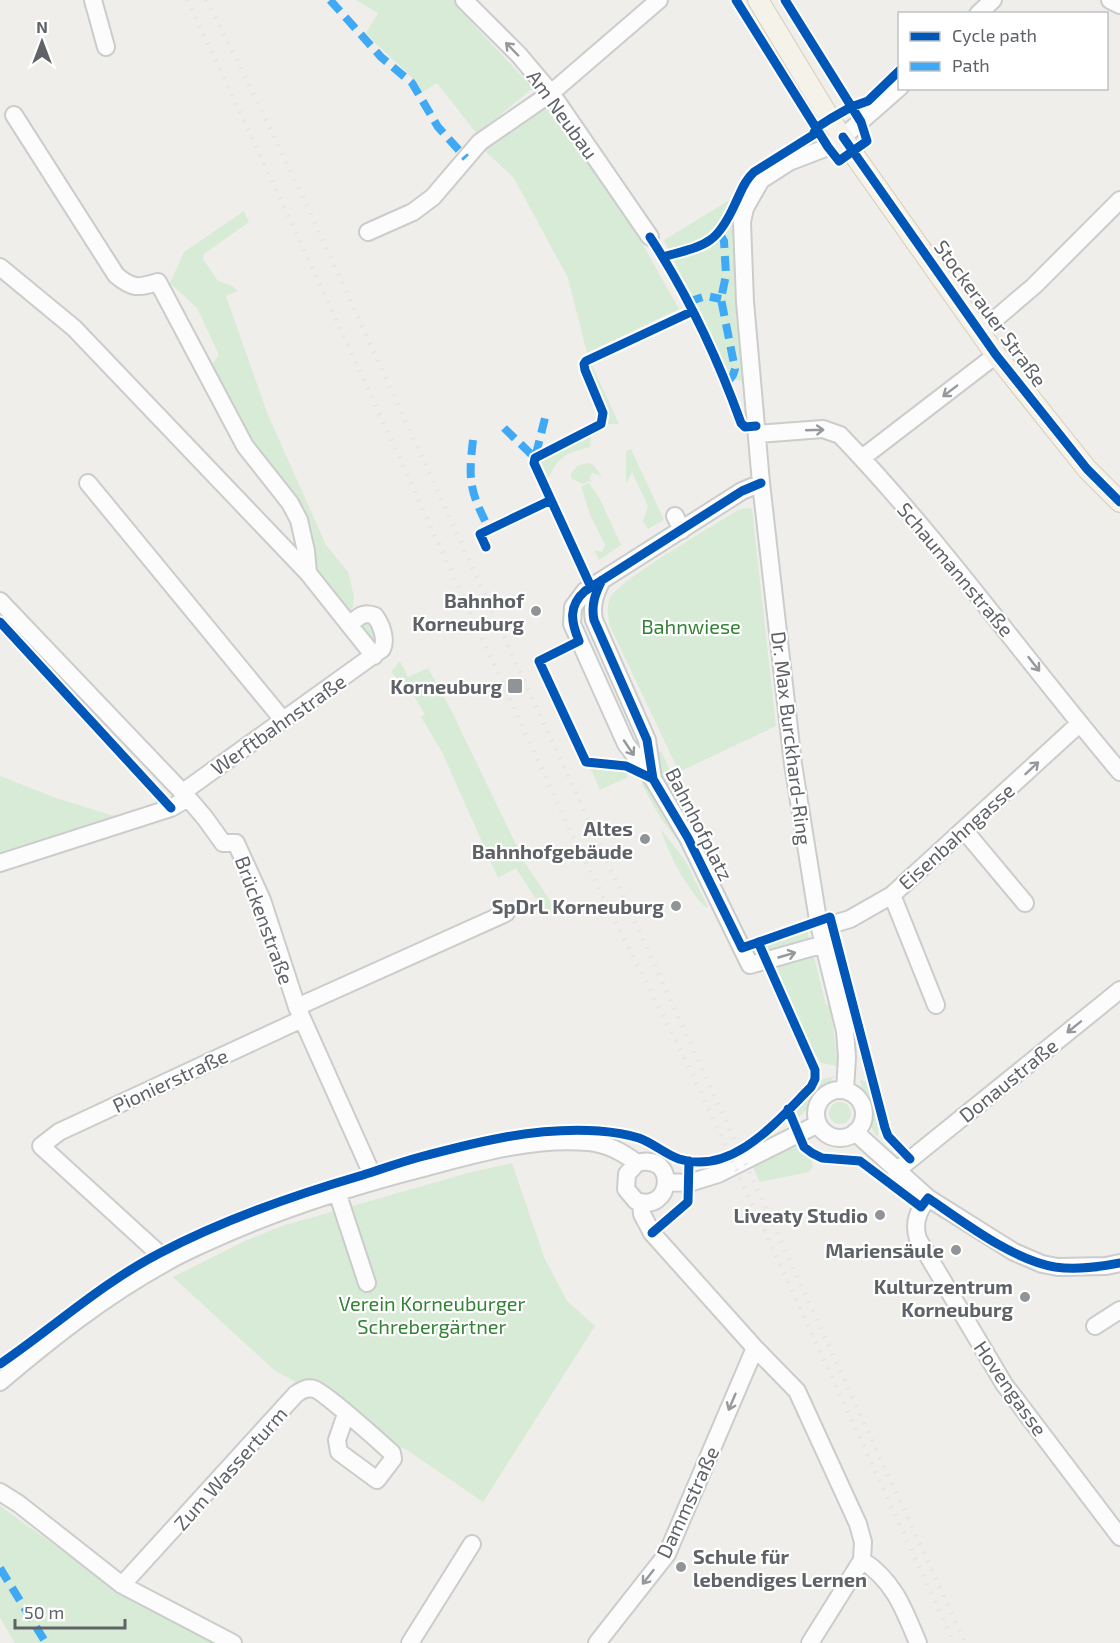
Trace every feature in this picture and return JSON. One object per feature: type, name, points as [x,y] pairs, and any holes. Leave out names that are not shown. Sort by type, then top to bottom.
[{"type":"main road","name":"Stockerauer Straße","points":[[758,0],[843,137],[996,355],[1080,460],[1120,502]]},
{"type":"street","points":[[93,0],[106,47]]},
{"type":"street","name":"Am Neubau","points":[[464,0],[519,55],[550,93],[650,237]]},
{"type":"street","points":[[368,232],[413,212],[433,196],[480,142],[550,93],[659,0]]},
{"type":"street","points":[[980,12],[993,0]]},
{"type":"street","points":[[1110,0],[1120,5]]},
{"type":"street","name":"Dr. Max Burckhard-Ring","points":[[845,1090],[847,1057],[845,1030],[822,936],[793,764],[761,483],[742,261],[742,222],[745,208],[761,180],[789,162],[828,147],[843,137],[898,89]]},
{"type":"street","points":[[14,115],[116,275],[131,285],[139,287],[158,282],[245,446],[290,503],[299,520],[305,542],[308,573]]},
{"type":"street","points":[[980,332],[1034,285],[1120,200]]},
{"type":"street","points":[[0,267],[74,328],[308,573],[374,656],[384,644],[381,626],[375,616],[360,615],[350,625]]},
{"type":"street","points":[[862,458],[996,355]]},
{"type":"street","name":"Schaumannstraße","points":[[757,434],[823,429],[840,435],[998,619],[1079,724],[1120,772]]},
{"type":"street","points":[[88,483],[284,720]]},
{"type":"street","name":"Bahnhofplatz","points":[[761,483],[679,523],[602,580],[592,606],[594,620],[647,740],[653,780],[688,838],[750,965],[822,936]]},
{"type":"street","name":"Brückenstraße","points":[[0,601],[185,795],[206,818],[223,843],[236,843],[261,900],[300,1013],[375,1181]]},
{"type":"street","name":"Werftbahnstraße","points":[[0,863],[171,808],[284,720],[374,656]]},
{"type":"street","name":"Eisenbahngasse","points":[[822,936],[892,895],[1079,724]]},
{"type":"street","points":[[964,830],[1025,903]]},
{"type":"street","points":[[892,895],[936,1005]]},
{"type":"street","name":"Pionierstraße","points":[[167,1261],[41,1146],[59,1132],[506,913]]},
{"type":"street","name":"Donaustraße","points":[[896,1171],[1120,990]]},
{"type":"street","points":[[845,1090],[856,1096],[863,1108],[862,1120],[855,1132],[849,1136],[837,1137],[825,1133],[818,1124],[816,1114],[819,1101],[833,1091],[845,1090]]},
{"type":"street","points":[[667,1182],[689,1183],[718,1174],[818,1124]]},
{"type":"street","points":[[855,1132],[928,1198],[1014,1252],[1042,1264],[1075,1268],[1120,1263]]},
{"type":"street","points":[[0,1382],[44,1345],[116,1292],[167,1261],[260,1219],[337,1192],[484,1153],[532,1144],[570,1141],[606,1145],[621,1151],[638,1163],[651,1162],[663,1169],[667,1182],[661,1197],[652,1202],[641,1202],[629,1194],[625,1184],[627,1174],[638,1163]]},
{"type":"street","points":[[337,1192],[368,1284]]},
{"type":"street","name":"Hovengasse","points":[[928,1198],[917,1217],[915,1232],[918,1239],[1004,1384],[1120,1537]]},
{"type":"street","points":[[641,1202],[642,1214],[652,1233],[796,1391],[858,1524],[863,1542],[862,1560],[810,1643]]},
{"type":"street","points":[[1095,1326],[1120,1310]]},
{"type":"street","name":"Dammstraße","points":[[597,1643],[667,1554],[755,1348]]},
{"type":"street","name":"Zum Wasserturm","points":[[122,1585],[296,1394],[304,1389],[317,1389],[346,1414]]},
{"type":"street","points":[[0,1492],[19,1504],[122,1585],[233,1643]]},
{"type":"street","points":[[410,1643],[472,1544]]},
{"type":"street","points":[[862,1560],[878,1570],[889,1583],[918,1643]]},
{"type":"green space","points":[[356,0],[453,0],[533,88],[477,134],[437,83],[423,92],[366,33],[378,13]]},
{"type":"green space","points":[[543,103],[605,187],[642,243],[679,309],[587,353],[568,278],[514,178],[484,150]]},
{"type":"green space","points":[[733,198],[734,263],[743,381],[730,379],[664,240]]},
{"type":"green space","points":[[244,211],[249,222],[204,254],[203,259],[218,281],[238,291],[226,296],[268,415],[326,545],[348,572],[354,596],[353,607],[348,614],[338,607],[339,599],[333,588],[315,566],[306,525],[256,456],[209,369],[219,355],[197,308],[170,283],[184,252]]},
{"type":"green space","points":[[591,363],[619,424],[605,424],[607,412],[588,368]]},
{"type":"green space","points":[[588,434],[591,436],[590,447],[563,457],[545,479],[538,464],[540,458]]},
{"type":"green space","points":[[631,449],[664,520],[648,529],[643,521],[648,506],[632,472],[626,484],[626,451]]},
{"type":"green space","points":[[588,463],[593,465],[602,476],[592,473],[590,478],[592,482],[582,484],[571,478],[577,466]]},
{"type":"green space","points":[[589,483],[601,501],[621,545],[599,560],[594,550],[602,552],[605,545],[590,515],[582,489],[582,486]]},
{"type":"green space","name":"Bahnwiese","points":[[752,509],[776,726],[679,772],[610,626],[609,601],[617,589],[631,578],[738,510]]},
{"type":"green space","points":[[367,621],[374,625],[377,646],[363,629],[363,623]]},
{"type":"green space","points":[[400,661],[408,677],[428,668],[450,708],[525,863],[557,911],[546,915],[516,868],[498,878],[442,752],[421,717],[425,714],[412,693],[391,672]]},
{"type":"green space","points":[[661,751],[671,772],[674,773],[707,845],[702,847],[664,783],[659,772],[657,753]]},
{"type":"green space","points":[[589,765],[624,770],[628,777],[600,790]]},
{"type":"green space","points":[[0,776],[56,798],[121,818],[0,855]]},
{"type":"green space","points":[[643,779],[685,850],[661,819],[642,785]]},
{"type":"green space","points":[[661,829],[685,860],[708,907],[706,908],[699,900],[679,871]]},
{"type":"green space","points":[[807,929],[826,1005],[830,1005],[838,1066],[821,1063],[798,1027],[762,945]]},
{"type":"green space","points":[[834,1076],[829,1085],[817,1094],[811,1106],[799,1117],[796,1111],[823,1079]]},
{"type":"green space","points":[[860,1079],[869,1083],[880,1128],[877,1137],[872,1129],[869,1107],[863,1096]]},
{"type":"green space","points":[[840,1102],[848,1105],[851,1113],[848,1121],[840,1124],[832,1121],[829,1113],[832,1105]]},
{"type":"green space","points":[[796,1147],[811,1158],[813,1166],[809,1172],[760,1182],[751,1163]]},
{"type":"green space","name":"Verein Korneuburger Schrebergärtner","points":[[512,1163],[544,1257],[567,1301],[595,1326],[483,1502],[407,1450],[382,1438],[321,1383],[301,1385],[274,1370],[173,1277],[245,1241],[282,1226],[468,1173]]},
{"type":"green space","points":[[0,1506],[136,1603],[219,1643],[15,1643],[0,1618]]},
{"type":"railway","points":[[187,0],[573,837],[693,1075],[954,1643]]},
{"type":"railway","points":[[206,0],[302,195],[965,1643]]},
{"type":"marked path","points":[[330,0],[381,57],[412,83],[438,127],[466,158]]},
{"type":"marked path","points":[[720,234],[724,241],[726,275],[721,299],[735,369],[727,383]]},
{"type":"marked path","points":[[688,302],[706,296],[721,299]]},
{"type":"marked path","points":[[504,428],[535,458],[545,418]]},
{"type":"marked path","points":[[473,440],[472,486],[489,529]]},
{"type":"marked path","points":[[0,1568],[46,1643]]},
{"type":"cycle path","points":[[736,0],[839,161],[867,141],[861,122],[785,0]]},
{"type":"cycle path","points":[[663,257],[708,242],[722,228],[745,183],[754,172],[813,135],[816,128],[830,119],[851,107],[868,101],[898,72]]},
{"type":"cycle path","points":[[843,137],[996,355],[1087,469],[1120,502]]},
{"type":"cycle path","points":[[650,237],[701,328],[741,423],[745,427],[756,426]]},
{"type":"cycle path","points":[[591,587],[534,463],[535,458],[601,424],[603,413],[585,370],[586,361],[693,311]]},
{"type":"cycle path","points":[[653,779],[626,766],[586,762],[539,661],[579,641],[574,627],[573,614],[576,602],[585,591],[742,491],[761,483]]},
{"type":"cycle path","points":[[486,547],[480,534],[551,500]]},
{"type":"cycle path","points":[[602,580],[594,600],[594,620],[647,740],[653,779],[688,838],[742,948],[830,917],[885,1128],[888,1136],[910,1159]]},
{"type":"cycle path","points":[[0,622],[171,808]]},
{"type":"cycle path","points":[[0,1364],[118,1278],[160,1253],[235,1219],[286,1200],[413,1159],[508,1136],[575,1130],[609,1132],[634,1137],[679,1159],[699,1162],[718,1160],[736,1152],[769,1129],[811,1087],[815,1079],[815,1070],[758,942]]},
{"type":"cycle path","points":[[788,1109],[804,1147],[812,1153],[822,1158],[860,1161],[921,1207],[928,1198],[989,1239],[1022,1256],[1038,1263],[1063,1268],[1088,1268],[1120,1263]]},
{"type":"cycle path","points":[[652,1233],[688,1202],[689,1161]]},
{"type":"place","name":"Bahnhof Korneuburg","points":[[536,611]]},
{"type":"place","name":"Korneuburg","points":[[515,686]]},
{"type":"place","name":"Altes Bahnhofgebäude","points":[[645,839]]},
{"type":"place","name":"SpDrL Korneuburg","points":[[676,906]]},
{"type":"place","name":"Liveaty Studio","points":[[880,1215]]},
{"type":"place","name":"Mariensäule","points":[[956,1250]]},
{"type":"place","name":"Kulturzentrum Korneuburg","points":[[1025,1297]]},
{"type":"place","name":"Schule für lebendiges Lernen","points":[[681,1567]]}]
